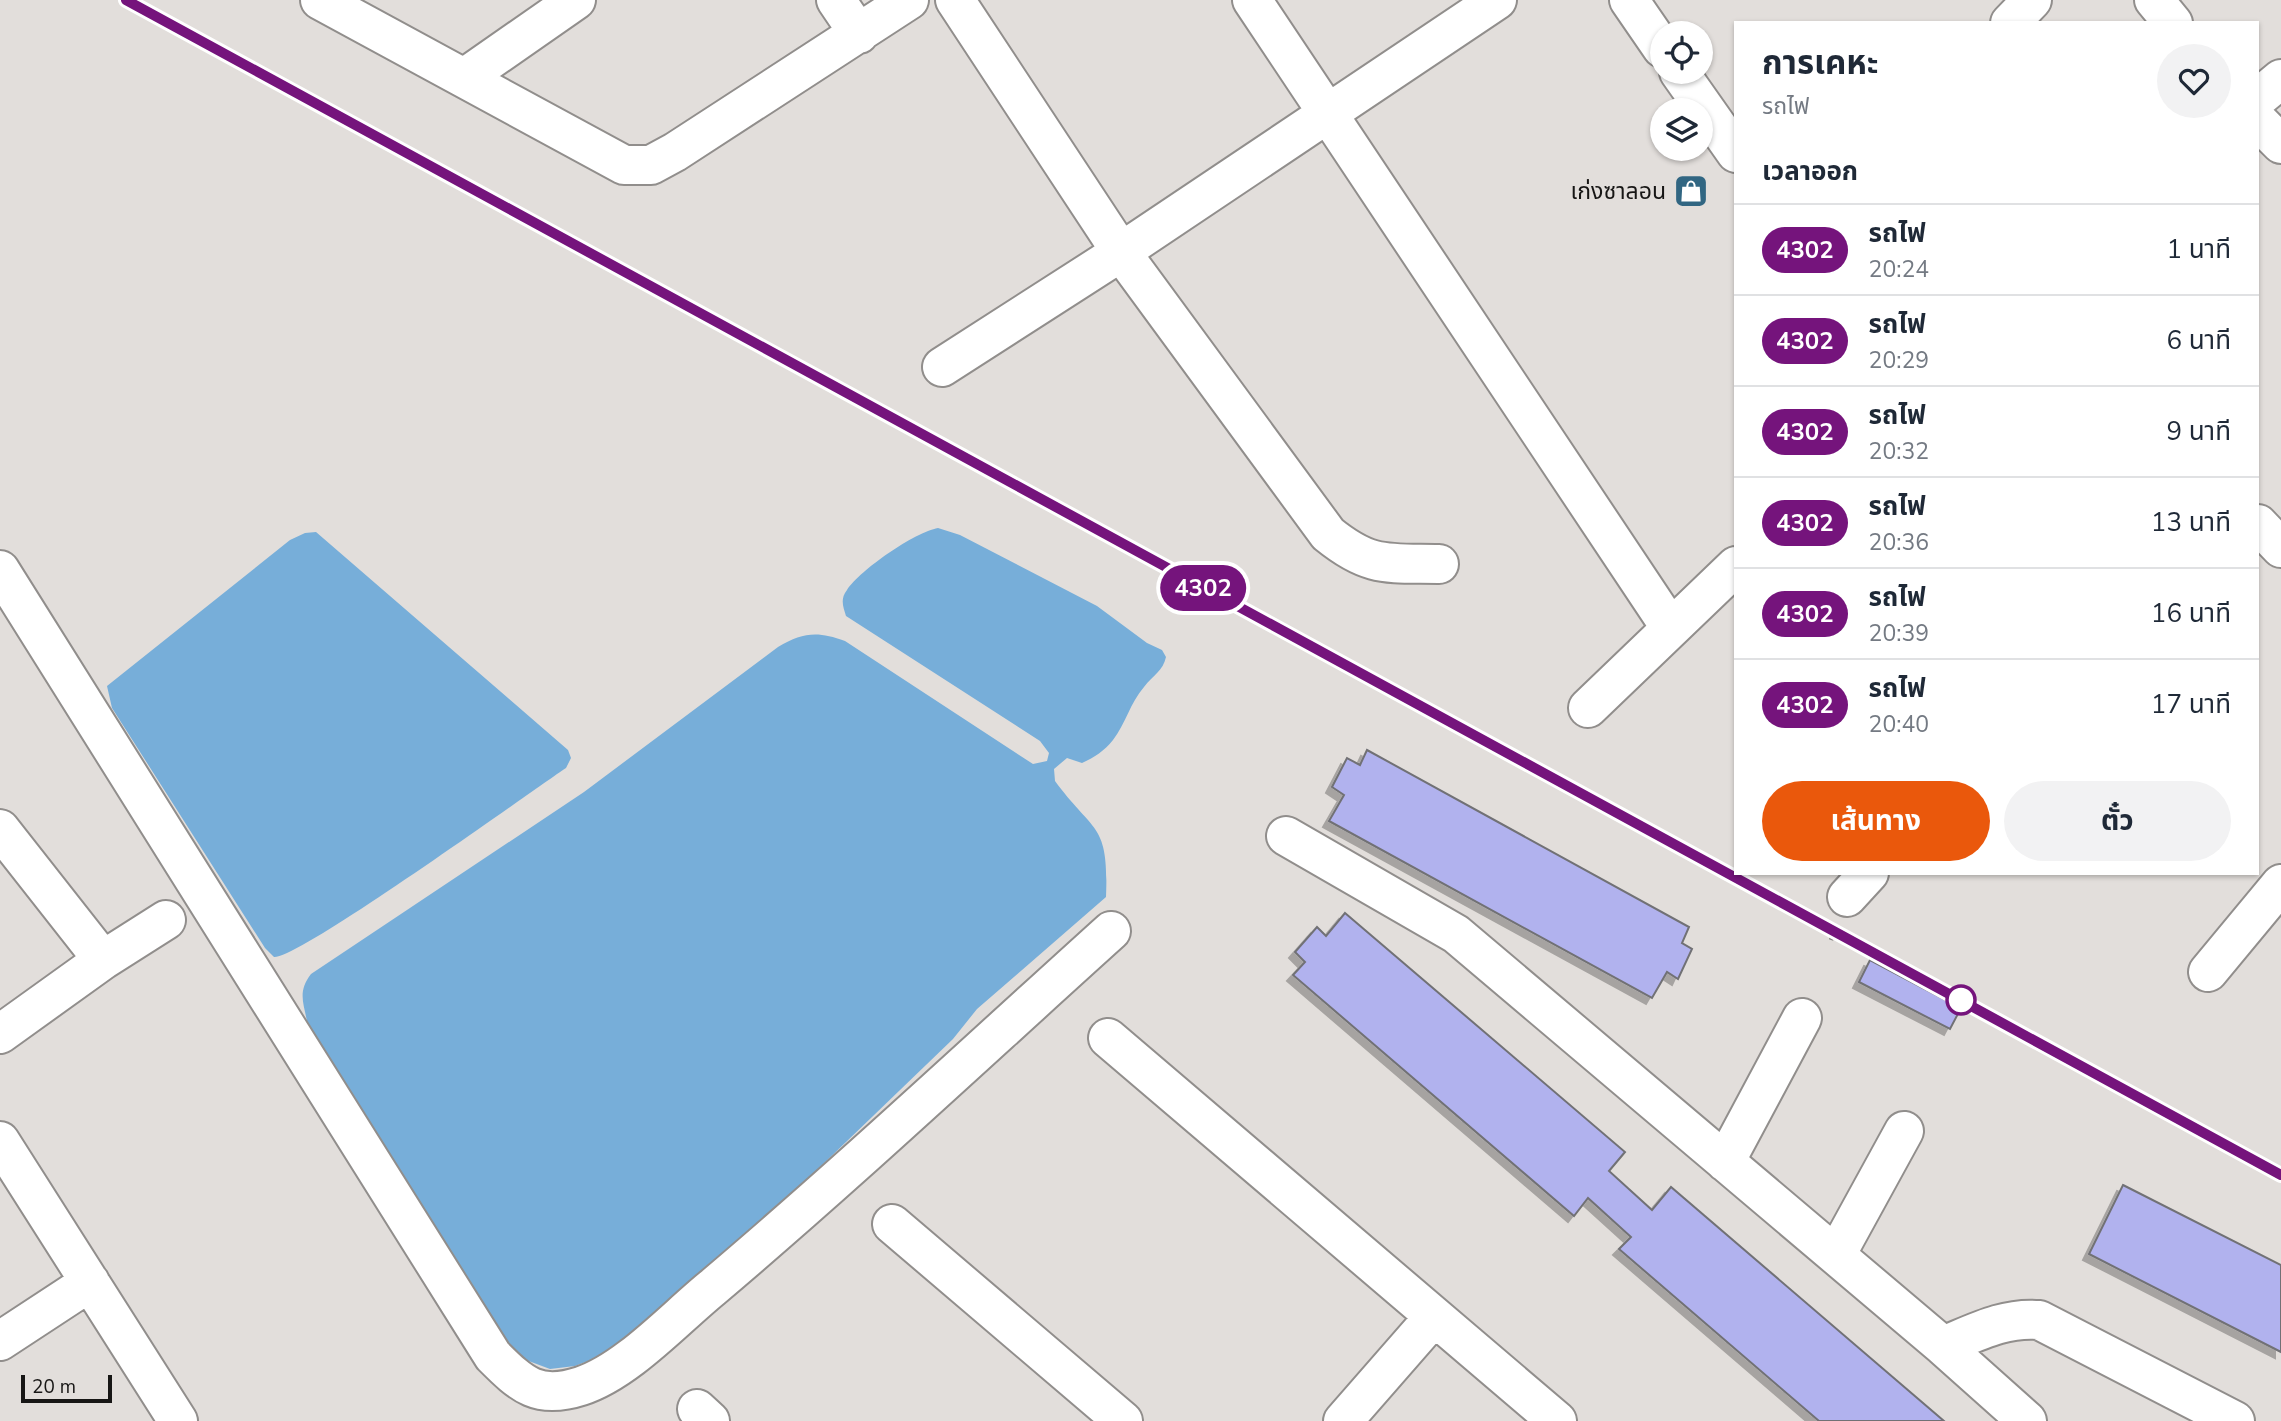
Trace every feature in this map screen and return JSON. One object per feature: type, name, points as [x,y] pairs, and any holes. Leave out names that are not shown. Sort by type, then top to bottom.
[{"type":"street","points":[[320,0],[624,165],[651,165],[909,0]]},
{"type":"street","points":[[464,78],[576,0]]},
{"type":"street","points":[[836,0],[859,33]]},
{"type":"street","points":[[955,0],[1121,252],[1328,534],[1351,552],[1377,563],[1439,564]]},
{"type":"street","points":[[1252,0],[1670,627]]},
{"type":"street","points":[[942,367],[1121,252],[1497,0]]},
{"type":"street","points":[[1629,0],[1650,31]]},
{"type":"street","points":[[2012,21],[2032,0]]},
{"type":"street","points":[[2154,0],[2171,21]]},
{"type":"street","points":[[2259,97],[2281,79]]},
{"type":"street","points":[[1687,84],[1734,150]]},
{"type":"street","points":[[2259,122],[2281,144]]},
{"type":"street","points":[[2259,525],[2281,548]]},
{"type":"street","points":[[1588,708],[1734,568]]},
{"type":"street","points":[[0,570],[494,1356],[522,1385],[548,1392],[579,1387],[598,1379],[626,1360],[747,1258],[1111,931]]},
{"type":"street","points":[[0,829],[103,960]]},
{"type":"street","points":[[1286,836],[1456,934],[1943,1346],[2027,1421]]},
{"type":"street","points":[[2208,972],[2281,884]]},
{"type":"street","points":[[0,1034],[103,960],[166,920]]},
{"type":"street","points":[[1725,1162],[1802,1018]]},
{"type":"street","points":[[1108,1038],[1433,1318],[1557,1421]]},
{"type":"street","points":[[1836,1255],[1904,1131]]},
{"type":"street","points":[[0,1141],[178,1421]]},
{"type":"street","points":[[892,1224],[1123,1421]]},
{"type":"street","points":[[0,1341],[90,1282]]},
{"type":"street","points":[[1343,1421],[1433,1318]]},
{"type":"street","points":[[1943,1346],[1997,1324],[2019,1319],[2039,1320],[2235,1421]]},
{"type":"water","points":[[938,528],[960,535],[1097,606],[1147,643],[1162,650],[1166,657],[1160,669],[1139,693],[1113,740],[1106,747],[1082,763],[1067,758],[1054,769],[1055,781],[1089,821],[1101,841],[1105,855],[1106,897],[977,1009],[953,1039],[765,1220],[609,1353],[575,1366],[550,1369],[518,1357],[486,1322],[307,1021],[303,997],[307,980],[311,974],[584,792],[778,647],[795,638],[819,635],[845,641],[1033,764],[1047,761],[1049,753],[1040,741],[846,616],[843,596],[863,572],[903,544]]},
{"type":"water","points":[[316,532],[568,750],[571,758],[566,768],[367,905],[292,951],[274,957],[265,948],[112,708],[107,686],[290,540],[305,533]]},
{"type":"building","points":[[1367,750],[1689,927],[1682,943],[1692,949],[1678,979],[1667,972],[1652,998],[1329,821],[1344,795],[1332,787],[1347,758],[1360,765]]},
{"type":"building","points":[[1345,913],[1625,1152],[1609,1171],[1652,1210],[1671,1187],[1944,1421],[1819,1421],[1619,1249],[1631,1237],[1588,1198],[1574,1216],[1293,975],[1305,962],[1295,952],[1317,927],[1326,936]]},
{"type":"building","points":[[1870,960],[1961,1008],[1950,1029],[1859,982]]},
{"type":"building","points":[[2123,1185],[2281,1265],[2281,1352],[2089,1254]]},
{"type":"railway","points":[[126,0],[2281,1175]]},
{"type":"train","name":"4302","points":[[126,0],[2281,1175]]},
{"type":"place","name":"เก่งซาลอน","points":[[1691,191]]}]
